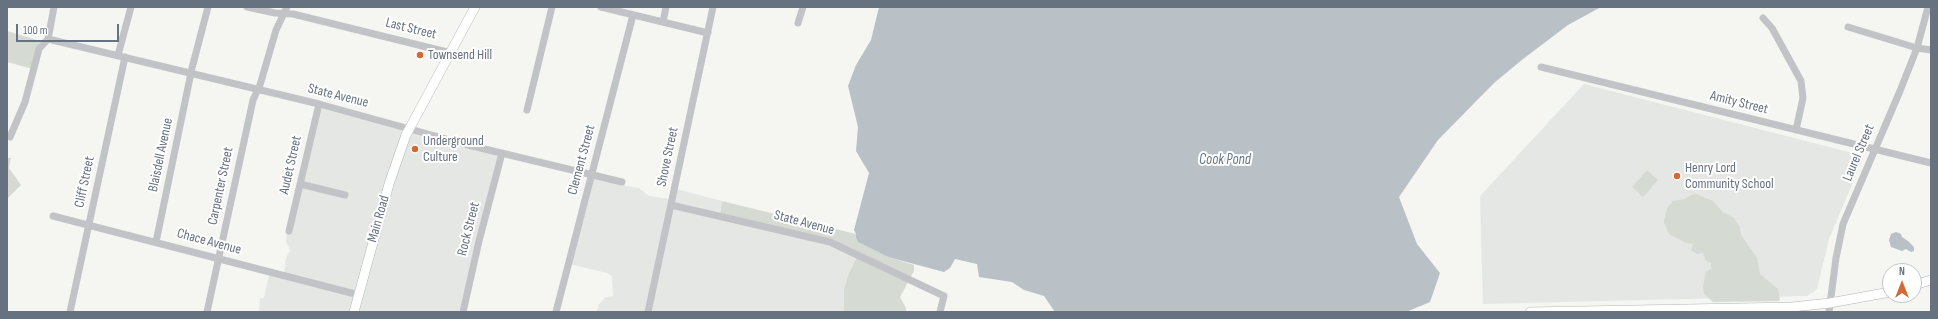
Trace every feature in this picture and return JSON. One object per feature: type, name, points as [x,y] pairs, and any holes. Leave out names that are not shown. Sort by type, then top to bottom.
[{"type":"main road","name":"Main Road","points":[[356,312],[359,294],[389,184],[409,128],[475,7]]},
{"type":"main road","points":[[1530,312],[1830,308],[1882,294]]},
{"type":"street","points":[[10,137],[25,102],[39,49],[48,39],[54,7]]},
{"type":"street","name":"Cliff Street","points":[[70,312],[90,224],[131,7]]},
{"type":"street","name":"Blaisdell Avenue","points":[[156,242],[202,25],[208,7]]},
{"type":"street","name":"Last Street","points":[[248,7],[286,10],[300,16],[451,53]]},
{"type":"street","points":[[527,110],[552,7]]},
{"type":"street","points":[[602,7],[708,33]]},
{"type":"street","points":[[663,22],[666,7]]},
{"type":"street","name":"Shove Street","points":[[648,312],[713,7]]},
{"type":"street","points":[[798,23],[803,7]]},
{"type":"street","name":"Laurel Street","points":[[1830,308],[1836,258],[1843,224],[1917,48],[1928,7]]},
{"type":"street","name":"Carpenter Street","points":[[207,312],[253,100],[276,30],[286,10]]},
{"type":"street","name":"Clement Street","points":[[556,312],[633,15]]},
{"type":"street","points":[[1764,18],[1772,28],[1801,81],[1803,98],[1796,130]]},
{"type":"street","points":[[1848,27],[1917,48],[1931,50]]},
{"type":"street","name":"State Avenue","points":[[48,39],[319,104],[502,153],[622,182]]},
{"type":"street","name":"Amity Street","points":[[1542,67],[1931,163]]},
{"type":"street","name":"Audet Street","points":[[289,231],[319,104]]},
{"type":"street","name":"Rock Street","points":[[463,312],[502,153]]},
{"type":"street","points":[[300,184],[345,194]]},
{"type":"street","name":"State Avenue","points":[[671,205],[830,242],[944,296],[940,312]]},
{"type":"street","name":"Chace Avenue","points":[[53,216],[90,224],[219,259],[359,294]]},
{"type":"shaded area","points":[[7,31],[40,41],[33,69],[7,62]]},
{"type":"shaded area","name":"Henry Lord Community School","points":[[1584,84],[1864,156],[1829,239],[1817,289],[1807,296],[1483,304],[1480,196]]},
{"type":"shaded area","points":[[319,108],[498,154],[463,312],[259,312],[260,298],[264,298],[270,271],[284,273],[286,258],[290,250],[286,242],[287,232]]},
{"type":"shaded area","points":[[7,158],[11,158],[9,168],[21,185],[7,199]]},
{"type":"shaded area","points":[[1647,170],[1658,180],[1643,197],[1632,187]]},
{"type":"shaded area","points":[[592,177],[639,188],[649,196],[671,199],[676,189],[722,201],[720,214],[814,237],[857,257],[844,288],[844,312],[597,312],[599,304],[606,297],[613,296],[612,276],[607,273],[569,264]]},
{"type":"shaded area","points":[[1696,194],[1713,201],[1723,212],[1734,218],[1740,227],[1741,235],[1757,258],[1760,274],[1778,289],[1779,301],[1713,302],[1704,294],[1703,286],[1706,271],[1711,269],[1711,263],[1706,261],[1703,253],[1697,254],[1691,250],[1693,244],[1686,243],[1669,234],[1664,222],[1667,208],[1673,201],[1685,199]]},
{"type":"shaded area","points":[[722,201],[856,234],[858,242],[888,257],[914,265],[914,271],[900,297],[906,308],[906,312],[844,312],[844,288],[857,257],[829,241],[720,215]]},
{"type":"water","name":"Cook Pond","points":[[879,7],[1601,7],[1568,25],[1494,83],[1438,140],[1399,197],[1417,244],[1440,273],[1430,302],[1406,312],[1055,312],[1044,296],[1024,290],[1012,282],[979,277],[977,264],[955,259],[950,268],[944,272],[888,257],[858,242],[854,230],[869,173],[856,151],[858,127],[848,86],[856,65],[871,40]]},
{"type":"water","points":[[1896,232],[1901,234],[1902,237],[1914,247],[1914,251],[1911,252],[1906,249],[1902,251],[1891,247],[1889,240],[1891,234]]},
{"type":"place","name":"Townsend Hill","points":[[420,55]]},
{"type":"place","name":"Underground Culture","points":[[415,149]]},
{"type":"place","name":"Henry Lord Community School","points":[[1677,176]]}]
